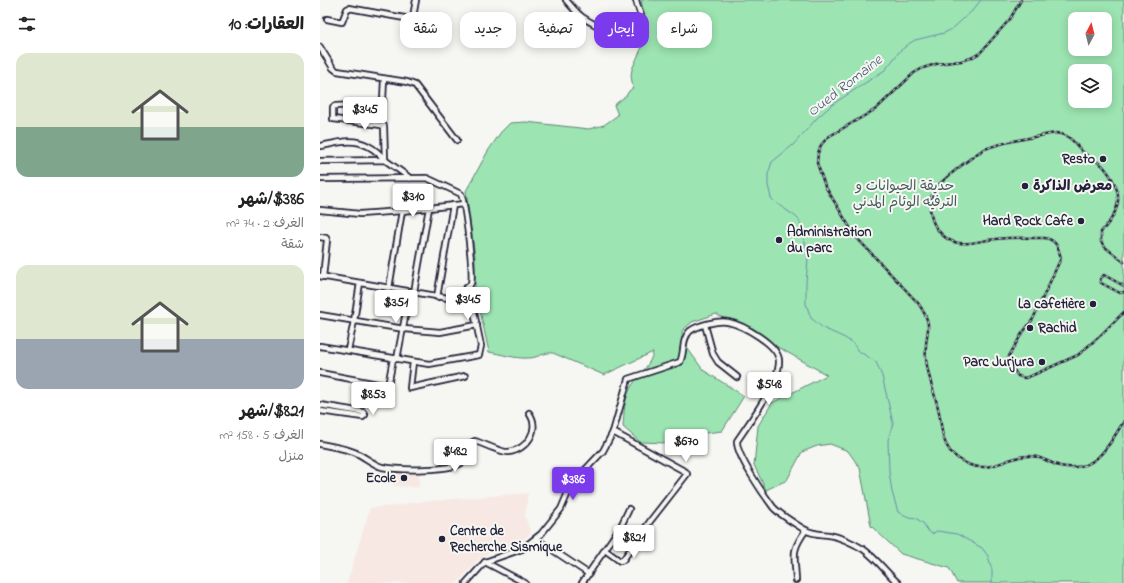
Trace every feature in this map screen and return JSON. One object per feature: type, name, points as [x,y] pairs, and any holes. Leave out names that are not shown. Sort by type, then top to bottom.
[{"type":"street","points":[[327,19],[342,22],[346,8],[349,8],[410,19],[413,17],[416,0]]},
{"type":"street","points":[[566,0],[583,17],[626,40],[640,38],[643,32],[643,23],[636,0]]},
{"type":"street","points":[[320,47],[333,68],[337,71],[407,82],[415,85],[457,140]]},
{"type":"street","points":[[384,79],[383,100],[380,104],[335,106],[333,107],[332,112],[333,120],[384,126],[385,160]]},
{"type":"street","points":[[320,146],[348,141],[361,142],[371,146],[385,160],[410,178]]},
{"type":"street","points":[[320,161],[385,160]]},
{"type":"street","points":[[320,179],[427,178],[462,194],[469,240],[472,276],[471,283],[454,297],[448,298],[321,277],[327,240],[326,238],[320,237]]},
{"type":"street","points":[[320,210],[360,214],[464,204]]},
{"type":"street","points":[[437,297],[453,205]]},
{"type":"street","points":[[320,374],[388,386],[404,329],[429,208]]},
{"type":"street","points":[[388,288],[402,211]]},
{"type":"street","points":[[348,350],[360,283]]},
{"type":"street","points":[[320,346],[429,364],[479,355],[482,346],[470,293],[466,288]]},
{"type":"street","points":[[320,315],[404,329],[440,332],[477,325]]},
{"type":"street","points":[[466,583],[485,562],[522,549],[536,539],[560,509],[572,481],[585,470],[602,451],[613,432],[628,379],[680,362],[686,337],[694,328],[719,322],[729,322],[748,330],[772,346],[778,354],[780,362],[771,388],[737,441],[737,446],[749,472],[773,506],[806,530],[831,535],[862,549],[898,583]]},
{"type":"street","points":[[705,325],[713,354],[718,362],[737,377]]},
{"type":"street","points":[[413,362],[410,388],[465,376]]},
{"type":"street","points":[[320,404],[363,412],[365,415],[363,417],[320,411]]},
{"type":"street","points":[[320,444],[344,448],[382,467],[426,470],[464,462],[468,447],[475,441],[507,453],[519,449],[532,436],[534,430],[534,419],[529,413]]},
{"type":"street","points":[[605,550],[620,561],[623,560],[651,520],[687,474],[686,472],[613,432]]},
{"type":"street","points":[[582,583],[621,526],[629,509]]},
{"type":"street","points":[[796,580],[794,550],[798,540],[806,530]]},
{"type":"street","points":[[536,539],[589,574]]},
{"type":"street","points":[[485,562],[525,583]]},
{"type":"shaded area","name":"Ecole","points":[[389,465],[420,467],[419,487],[393,486],[393,482],[388,481],[390,471]]},
{"type":"shaded area","name":"Centre de Recherche Sismique","points":[[528,493],[525,517],[531,533],[518,545],[489,553],[478,560],[457,583],[347,583],[370,508],[405,505],[407,503]]},
{"type":"green space","name":"حديقة الحيوانات و الترفيه الوئام المدني","points":[[641,0],[1124,0],[1124,583],[957,583],[949,568],[901,554],[871,526],[860,468],[848,451],[830,444],[817,446],[802,452],[787,480],[766,490],[754,465],[758,426],[772,403],[827,375],[716,314],[692,322],[682,331],[683,342],[703,370],[744,396],[722,431],[681,436],[668,443],[640,442],[623,427],[625,405],[630,389],[648,365],[653,352],[604,375],[553,353],[546,353],[532,358],[524,358],[489,352],[475,288],[475,257],[466,191],[488,151],[501,132],[510,123],[526,122],[589,129],[604,125],[618,115],[614,105],[626,96],[633,88],[631,76],[632,69],[642,48],[649,48],[649,12],[644,12]]},
{"type":"waterway","name":"Oued Romaine","points":[[981,0],[972,11],[952,29],[944,33],[915,40],[910,43],[900,51],[885,70],[833,104],[818,117],[793,145],[772,162],[768,174],[768,185],[771,198],[795,216],[799,220],[802,228],[808,258],[806,304],[811,318],[823,328],[845,338],[854,344],[857,350],[876,362],[882,376],[893,423],[888,440],[889,471],[892,492],[898,512],[909,517],[916,518],[924,524],[926,529],[932,534],[937,531],[957,534],[982,548],[988,556],[992,570],[992,583]]},
{"type":"railway","points":[[1021,0],[1010,19],[980,53],[961,61],[936,64],[923,68],[914,73],[876,109],[828,137],[821,145],[817,163],[825,186],[855,236],[918,303],[924,312],[928,325],[926,342],[928,370],[938,408],[944,441],[954,455],[967,464],[979,467],[987,467],[1012,459],[1028,456],[1037,457],[1060,466],[1083,466],[1100,456],[1124,421]]},
{"type":"railway","points":[[1124,262],[1101,242],[1101,232],[1114,215],[1117,207],[1118,199],[1115,183],[1103,166],[1085,154],[1072,140],[1061,134],[1056,133],[1020,140],[985,149],[967,161],[944,180],[935,189],[932,195],[930,209],[934,223],[942,235],[954,242],[969,243],[1002,238],[1045,238],[1055,243],[1058,248],[1061,258],[1033,319],[1021,335],[1009,356],[1009,363],[1018,376],[1025,378],[1078,355],[1124,312]]},
{"type":"railway","points":[[1124,286],[1104,275],[1100,279],[1101,283],[1120,293],[1124,292]]},
{"type":"place","name":"Resto","points":[[1103,159]]},
{"type":"place","name":"معرض الذاكرة","points":[[1025,186]]},
{"type":"place","name":"Hard Rock Cafe","points":[[1081,221]]},
{"type":"place","name":"Administration du parc","points":[[779,240]]},
{"type":"place","name":"La cafetière","points":[[1093,304]]},
{"type":"place","name":"Rachid","points":[[1030,328]]},
{"type":"place","name":"Parc Jurjura","points":[[1042,362]]},
{"type":"place","name":"Ecole","points":[[404,478]]},
{"type":"place","name":"Centre de Recherche Sismique","points":[[442,539]]}]
